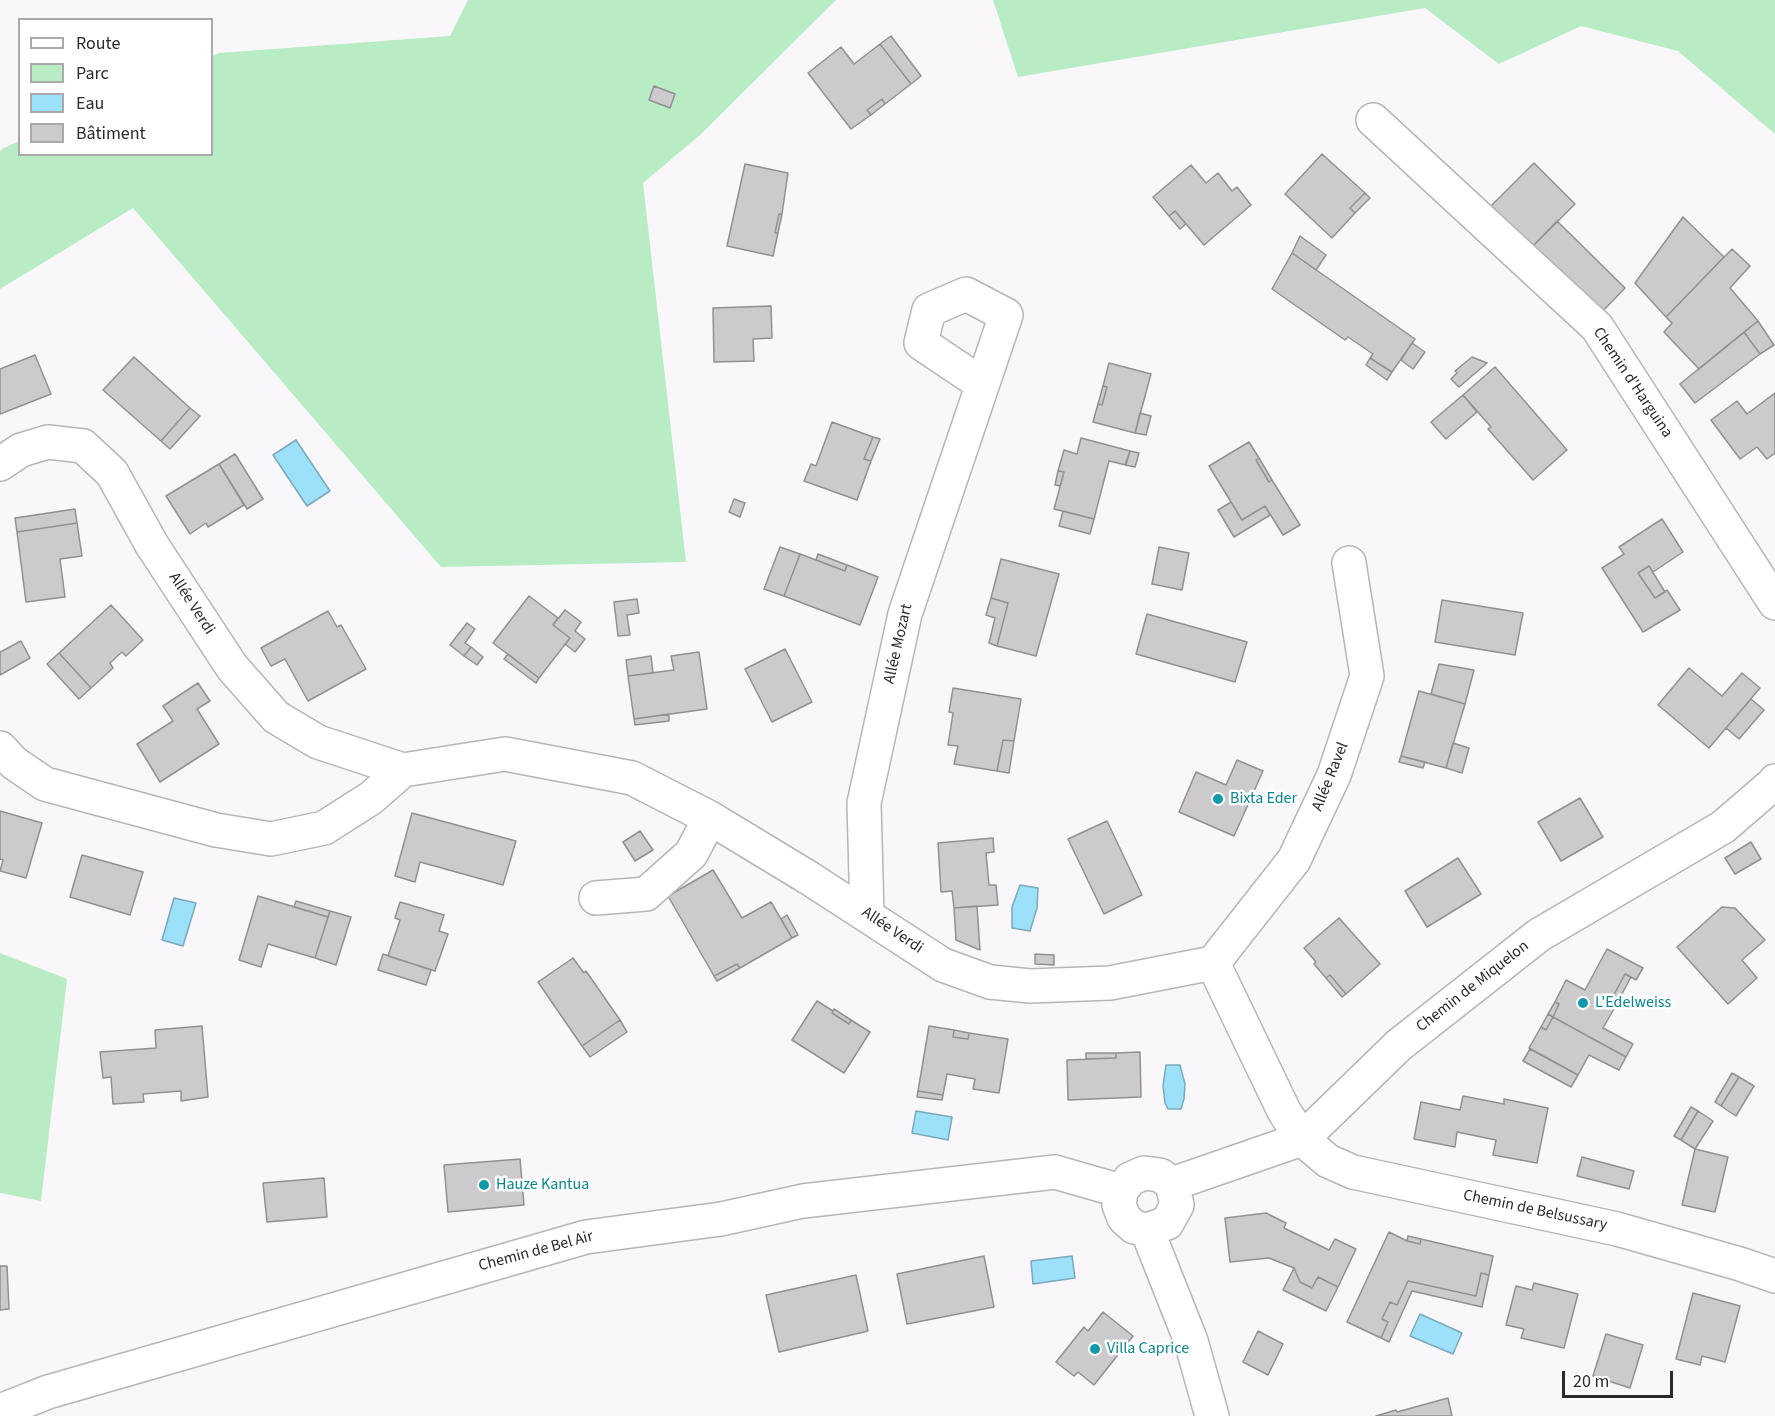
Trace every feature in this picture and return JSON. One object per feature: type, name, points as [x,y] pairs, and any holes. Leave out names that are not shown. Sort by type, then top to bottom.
[{"type":"street","name":"Chemin d'Harguina","points":[[1374,120],[1597,327],[1775,603]]},
{"type":"street","name":"Allée Mozart","points":[[867,914],[864,803],[897,647],[905,614],[982,384]]},
{"type":"street","name":"Allée Verdi","points":[[0,464],[21,450],[48,442],[83,446],[112,473],[152,545],[232,667],[276,717],[318,742],[403,770],[505,754],[632,778],[710,818],[867,914],[943,965],[990,982],[1030,986],[1110,983],[1213,963]]},
{"type":"street","name":"Allée Ravel","points":[[1213,963],[1294,860],[1338,764],[1368,676],[1349,563]]},
{"type":"street","points":[[0,748],[14,763],[45,784],[216,830],[271,839],[324,828],[371,798],[403,770]]},
{"type":"street","name":"Chemin de Miquelon","points":[[1172,1184],[1302,1138],[1399,1045],[1539,935],[1723,827],[1775,781]]},
{"type":"street","points":[[596,898],[646,894],[692,854],[710,818]]},
{"type":"street","points":[[1213,963],[1284,1111],[1302,1138]]},
{"type":"street","name":"Chemin de Belsussary","points":[[1302,1138],[1329,1161],[1353,1172],[1617,1229],[1775,1276]]},
{"type":"street","name":"Chemin de Bel Air","points":[[0,1411],[48,1392],[586,1237],[721,1219],[803,1202],[1055,1172],[1121,1191]]},
{"type":"street","points":[[1144,1173],[1160,1175],[1172,1184],[1177,1205],[1167,1223],[1147,1230],[1134,1227],[1124,1218],[1119,1205],[1121,1191],[1130,1179],[1144,1173]]},
{"type":"street","points":[[1147,1230],[1191,1341],[1212,1416]]},
{"type":"green space","points":[[468,0],[836,0],[700,135],[643,183],[686,562],[441,567],[133,208],[0,289],[0,151],[4,148],[18,141],[18,156],[213,156],[213,56],[219,53],[450,36]]},
{"type":"green space","points":[[993,0],[1775,0],[1775,134],[1678,51],[1581,26],[1499,64],[1425,8],[1018,77]]},
{"type":"green space","points":[[0,953],[67,979],[41,1201],[0,1193]]},
{"type":"water","points":[[296,440],[330,491],[307,506],[273,455]]},
{"type":"water","points":[[1020,885],[1038,888],[1037,908],[1030,931],[1012,928],[1012,907]]},
{"type":"water","points":[[174,898],[196,903],[183,946],[162,940]]},
{"type":"water","points":[[1166,1065],[1180,1065],[1185,1084],[1181,1109],[1168,1109],[1165,1103],[1163,1086]]},
{"type":"water","points":[[916,1111],[952,1117],[948,1140],[912,1133]]},
{"type":"water","points":[[1072,1256],[1075,1278],[1033,1284],[1031,1261]]},
{"type":"water","points":[[1420,1314],[1462,1333],[1453,1354],[1410,1336]]},
{"type":"building","points":[[891,36],[921,76],[911,84],[880,44]]},
{"type":"building","points":[[880,44],[911,84],[885,104],[882,99],[867,110],[871,115],[851,129],[808,73],[841,47],[854,64]]},
{"type":"building","points":[[654,86],[675,94],[670,108],[649,100]]},
{"type":"building","points":[[882,99],[885,104],[871,115],[867,110]]},
{"type":"building","points":[[1322,154],[1365,193],[1350,208],[1355,213],[1332,238],[1285,194]]},
{"type":"building","points":[[1534,163],[1575,204],[1531,248],[1487,210]]},
{"type":"building","points":[[745,164],[788,173],[782,214],[779,214],[775,233],[778,233],[773,256],[727,246]]},
{"type":"building","points":[[1191,165],[1206,183],[1218,173],[1232,191],[1237,187],[1251,205],[1204,245],[1175,211],[1169,216],[1153,197]]},
{"type":"building","points":[[1365,193],[1370,198],[1355,213],[1350,208]]},
{"type":"building","points":[[1175,211],[1186,224],[1180,229],[1169,216]]},
{"type":"building","points":[[779,214],[782,214],[778,233],[775,233]]},
{"type":"building","points":[[1683,217],[1724,257],[1666,317],[1635,283]]},
{"type":"building","points":[[1557,221],[1625,288],[1599,315],[1531,248]]},
{"type":"building","points":[[1300,236],[1326,255],[1316,270],[1292,253]]},
{"type":"building","points":[[1732,249],[1750,266],[1730,288],[1758,321],[1699,369],[1664,332],[1672,323],[1666,317]]},
{"type":"building","points":[[1292,253],[1415,339],[1392,372],[1370,358],[1373,354],[1348,337],[1345,340],[1272,289]]},
{"type":"building","points":[[771,306],[772,338],[753,339],[754,361],[714,362],[713,308]]},
{"type":"building","points":[[1758,321],[1774,345],[1760,354],[1744,332]]},
{"type":"building","points":[[1744,332],[1760,354],[1695,403],[1680,384]]},
{"type":"building","points":[[1412,343],[1425,352],[1413,369],[1401,360]]},
{"type":"building","points":[[35,355],[51,394],[0,414],[0,369]]},
{"type":"building","points":[[134,357],[190,408],[161,441],[103,390]]},
{"type":"building","points":[[1472,357],[1487,363],[1459,387],[1451,379],[1457,373],[1455,371]]},
{"type":"building","points":[[1370,358],[1392,372],[1387,380],[1366,365]]},
{"type":"building","points":[[1109,363],[1151,374],[1135,433],[1093,422],[1098,404],[1102,405],[1107,387],[1103,386]]},
{"type":"building","points":[[1495,367],[1567,450],[1533,480],[1488,429],[1491,427],[1463,395]]},
{"type":"building","points":[[1103,386],[1107,387],[1102,405],[1098,404]]},
{"type":"building","points":[[1775,393],[1775,453],[1767,459],[1757,447],[1740,459],[1711,420],[1737,401],[1747,414]]},
{"type":"building","points":[[1463,395],[1477,412],[1446,439],[1431,422]]},
{"type":"building","points":[[190,408],[200,416],[170,449],[161,441]]},
{"type":"building","points":[[1140,413],[1151,416],[1146,435],[1135,433]]},
{"type":"building","points":[[832,422],[873,437],[864,459],[871,461],[857,500],[804,481],[811,464],[816,466]]},
{"type":"building","points":[[873,437],[880,439],[871,461],[864,459]]},
{"type":"building","points":[[1081,438],[1130,451],[1126,465],[1109,461],[1094,519],[1054,509],[1064,472],[1058,471],[1064,450],[1077,454]]},
{"type":"building","points":[[1249,442],[1269,482],[1272,480],[1300,525],[1283,535],[1265,506],[1242,520],[1209,466]]},
{"type":"building","points":[[1130,451],[1139,453],[1135,467],[1125,465]]},
{"type":"building","points":[[235,454],[263,499],[247,509],[219,464]]},
{"type":"building","points":[[1259,458],[1272,480],[1269,482],[1256,460]]},
{"type":"building","points":[[219,464],[244,505],[208,527],[206,523],[190,534],[166,496]]},
{"type":"building","points":[[1058,471],[1064,472],[1060,486],[1055,485]]},
{"type":"building","points":[[734,499],[745,503],[740,517],[729,512]]},
{"type":"building","points":[[1231,502],[1242,520],[1265,506],[1270,515],[1234,537],[1218,510]]},
{"type":"building","points":[[75,509],[77,523],[17,532],[15,518]]},
{"type":"building","points":[[1063,511],[1094,519],[1090,534],[1059,526]]},
{"type":"building","points":[[1662,519],[1683,552],[1653,572],[1649,566],[1638,573],[1655,598],[1667,590],[1680,610],[1643,632],[1602,568],[1624,554],[1619,547]]},
{"type":"building","points":[[77,523],[82,556],[60,559],[65,597],[26,602],[17,532]]},
{"type":"building","points":[[780,547],[800,554],[784,596],[764,589]]},
{"type":"building","points":[[1159,547],[1189,553],[1182,590],[1152,584]]},
{"type":"building","points":[[800,554],[845,571],[847,565],[878,577],[860,625],[784,596]]},
{"type":"building","points":[[818,554],[847,565],[845,571],[816,560]]},
{"type":"building","points":[[1001,559],[1059,574],[1036,656],[997,646],[1008,603],[991,598]]},
{"type":"building","points":[[1649,566],[1665,592],[1655,598],[1638,573]]},
{"type":"building","points":[[529,596],[558,618],[553,625],[570,638],[539,678],[493,643]]},
{"type":"building","points":[[991,598],[1008,603],[997,646],[989,643],[995,618],[986,615]]},
{"type":"building","points":[[637,599],[639,613],[627,615],[630,635],[618,636],[614,602]]},
{"type":"building","points":[[1442,600],[1523,613],[1515,655],[1435,642]]},
{"type":"building","points":[[111,605],[143,640],[126,656],[122,652],[110,663],[113,668],[91,688],[59,653]]},
{"type":"building","points":[[565,610],[581,622],[575,631],[585,639],[575,652],[565,644],[570,638],[553,625]]},
{"type":"building","points":[[328,611],[337,627],[341,625],[366,669],[308,701],[285,659],[271,666],[261,648]]},
{"type":"building","points":[[1147,614],[1247,642],[1235,682],[1136,654]]},
{"type":"building","points":[[467,623],[475,629],[465,643],[471,647],[464,656],[450,645]]},
{"type":"building","points":[[21,641],[30,658],[0,675],[0,652]]},
{"type":"building","points":[[471,647],[483,657],[477,665],[464,656]]},
{"type":"building","points":[[785,649],[812,702],[772,722],[745,669]]},
{"type":"building","points":[[699,652],[707,709],[634,719],[628,676],[674,670],[671,656]]},
{"type":"building","points":[[59,653],[91,688],[79,699],[47,664]]},
{"type":"building","points":[[508,654],[539,678],[536,683],[504,659]]},
{"type":"building","points":[[651,656],[653,673],[628,676],[626,660]]},
{"type":"building","points":[[1439,664],[1474,670],[1465,704],[1431,694]]},
{"type":"building","points":[[1689,668],[1722,696],[1742,673],[1760,688],[1709,748],[1658,705]]},
{"type":"building","points":[[198,683],[210,701],[197,709],[219,744],[160,782],[137,744],[173,721],[163,706]]},
{"type":"building","points":[[953,688],[1021,699],[1014,741],[1003,740],[997,771],[954,764],[958,746],[948,745],[953,713],[949,712]]},
{"type":"building","points":[[1419,691],[1465,704],[1446,768],[1401,756]]},
{"type":"building","points":[[1751,699],[1764,710],[1739,739],[1726,728]]},
{"type":"building","points":[[669,714],[669,721],[635,725],[634,719]]},
{"type":"building","points":[[1003,740],[1014,741],[1009,773],[997,771]]},
{"type":"building","points":[[1453,743],[1469,748],[1462,773],[1446,768]]},
{"type":"building","points":[[1401,756],[1425,762],[1423,768],[1399,762]]},
{"type":"building","name":"Bixta Eder","points":[[1237,760],[1263,771],[1234,836],[1179,812],[1196,772],[1226,785]]},
{"type":"building","points":[[1580,798],[1603,837],[1561,861],[1538,822]]},
{"type":"building","points":[[0,811],[42,823],[26,878],[0,871],[3,860],[0,859]]},
{"type":"building","points":[[412,813],[516,841],[503,885],[420,862],[415,882],[395,876]]},
{"type":"building","points":[[1107,821],[1142,895],[1104,914],[1068,839]]},
{"type":"building","points":[[640,831],[653,850],[635,861],[623,842]]},
{"type":"building","points":[[993,838],[994,852],[986,853],[989,885],[996,885],[998,905],[954,908],[952,891],[941,892],[938,843]]},
{"type":"building","points":[[1751,842],[1761,859],[1735,874],[1725,858]]},
{"type":"building","points":[[82,855],[143,872],[130,915],[70,897]]},
{"type":"building","points":[[1458,858],[1481,894],[1427,927],[1405,891]]},
{"type":"building","points":[[713,870],[742,918],[771,902],[792,938],[740,968],[737,964],[714,976],[668,896]]},
{"type":"building","points":[[258,896],[328,917],[315,958],[268,944],[261,967],[239,960]]},
{"type":"building","points":[[296,901],[330,911],[328,917],[294,907]]},
{"type":"building","points":[[400,902],[444,915],[439,931],[448,934],[435,971],[388,956],[400,920],[395,918]]},
{"type":"building","points":[[977,906],[980,950],[956,940],[954,908]]},
{"type":"building","points":[[1722,907],[1735,908],[1765,940],[1742,960],[1757,978],[1728,1004],[1677,947]]},
{"type":"building","points":[[330,911],[351,917],[336,965],[315,958]]},
{"type":"building","points":[[787,915],[798,935],[792,938],[781,919]]},
{"type":"building","points":[[1339,918],[1380,964],[1346,994],[1330,975],[1326,978],[1304,948]]},
{"type":"building","name":"L'Edelweiss","points":[[1607,949],[1643,968],[1636,980],[1625,974],[1609,1004],[1615,1007],[1603,1028],[1633,1044],[1626,1057],[1553,1017],[1559,1004],[1555,1002],[1566,980],[1585,990]]},
{"type":"building","points":[[383,954],[431,970],[426,985],[378,970]]},
{"type":"building","points":[[1035,954],[1054,955],[1054,965],[1035,964]]},
{"type":"building","points":[[573,958],[584,973],[586,971],[620,1020],[582,1046],[538,982]]},
{"type":"building","points":[[737,964],[740,968],[717,981],[714,976]]},
{"type":"building","points":[[1625,974],[1631,977],[1615,1007],[1609,1004]]},
{"type":"building","points":[[1330,975],[1346,994],[1342,997],[1326,978]]},
{"type":"building","points":[[817,1001],[849,1024],[851,1020],[870,1032],[844,1073],[792,1040]]},
{"type":"building","points":[[1555,1002],[1559,1004],[1553,1017],[1548,1014]]},
{"type":"building","points":[[834,1009],[851,1020],[849,1024],[832,1013]]},
{"type":"building","points":[[1548,1014],[1553,1017],[1546,1030],[1541,1027]]},
{"type":"building","name":"L'Edelweiss","points":[[1553,1017],[1626,1057],[1619,1070],[1589,1055],[1578,1075],[1529,1048],[1541,1027],[1546,1030]]},
{"type":"building","points":[[620,1020],[627,1032],[590,1057],[582,1046]]},
{"type":"building","points":[[202,1026],[208,1097],[181,1101],[181,1091],[143,1094],[144,1102],[113,1104],[111,1077],[103,1078],[100,1052],[156,1048],[155,1030]]},
{"type":"building","points":[[929,1026],[954,1030],[953,1037],[968,1039],[969,1033],[1008,1039],[999,1093],[973,1089],[975,1079],[947,1074],[943,1095],[918,1091]]},
{"type":"building","points":[[954,1030],[969,1033],[968,1039],[953,1037]]},
{"type":"building","points":[[1530,1049],[1578,1075],[1571,1087],[1523,1061]]},
{"type":"building","points":[[1140,1052],[1141,1097],[1068,1100],[1067,1060],[1116,1058],[1116,1053]]},
{"type":"building","points":[[1086,1053],[1116,1053],[1116,1058],[1086,1059]]},
{"type":"building","points":[[1732,1073],[1739,1077],[1721,1106],[1715,1102]]},
{"type":"building","points":[[1739,1077],[1754,1086],[1736,1116],[1721,1106]]},
{"type":"building","points":[[918,1091],[943,1095],[942,1100],[917,1097]]},
{"type":"building","points":[[1463,1096],[1504,1104],[1504,1099],[1548,1108],[1537,1163],[1493,1155],[1496,1140],[1457,1132],[1455,1147],[1414,1139],[1421,1102],[1460,1110]]},
{"type":"building","points":[[1691,1107],[1698,1111],[1681,1140],[1674,1136]]},
{"type":"building","points":[[1698,1111],[1713,1121],[1695,1149],[1681,1140]]},
{"type":"building","points":[[1695,1149],[1728,1157],[1715,1212],[1682,1205]]},
{"type":"building","points":[[1582,1157],[1634,1171],[1629,1189],[1577,1176]]},
{"type":"building","name":"Hauze Kantua","points":[[520,1159],[524,1205],[448,1212],[444,1165]]},
{"type":"building","points":[[324,1178],[327,1217],[267,1222],[263,1183]]},
{"type":"building","points":[[1266,1213],[1286,1223],[1284,1228],[1329,1250],[1335,1239],[1356,1249],[1338,1287],[1318,1277],[1312,1288],[1300,1282],[1294,1268],[1269,1258],[1230,1262],[1225,1218]]},
{"type":"building","points":[[1389,1232],[1407,1241],[1420,1244],[1421,1239],[1493,1256],[1489,1275],[1481,1273],[1476,1296],[1408,1281],[1397,1305],[1390,1302],[1382,1319],[1388,1322],[1381,1338],[1347,1322]]},
{"type":"building","points":[[1408,1236],[1421,1239],[1420,1244],[1407,1241]]},
{"type":"building","points":[[984,1256],[994,1307],[907,1324],[897,1274]]},
{"type":"building","points":[[0,1266],[7,1266],[9,1309],[0,1310]]},
{"type":"building","points":[[1294,1268],[1300,1282],[1312,1288],[1318,1277],[1338,1287],[1326,1311],[1283,1290]]},
{"type":"building","points":[[1481,1273],[1489,1275],[1482,1307],[1412,1291],[1389,1342],[1381,1338],[1388,1322],[1382,1319],[1390,1302],[1397,1305],[1408,1281],[1476,1296]]},
{"type":"building","points":[[856,1275],[868,1331],[779,1352],[766,1295]]},
{"type":"building","points":[[1534,1283],[1578,1294],[1564,1348],[1521,1338],[1524,1329],[1506,1325],[1516,1286],[1532,1290]]},
{"type":"building","points":[[1693,1293],[1740,1306],[1725,1362],[1702,1356],[1700,1365],[1676,1359]]},
{"type":"building","name":"Villa Caprice","points":[[1103,1312],[1133,1336],[1094,1385],[1078,1372],[1074,1376],[1056,1362],[1084,1327],[1088,1331]]},
{"type":"building","points":[[1258,1331],[1283,1344],[1268,1375],[1243,1362]]},
{"type":"building","points":[[1606,1334],[1643,1345],[1630,1388],[1593,1376]]},
{"type":"building","points":[[1448,1398],[1452,1416],[1376,1416],[1396,1410],[1397,1412]]},
{"type":"place","name":"Bixta Eder","points":[[1218,799]]},
{"type":"place","name":"L'Edelweiss","points":[[1583,1003]]},
{"type":"place","name":"Hauze Kantua","points":[[484,1185]]},
{"type":"place","name":"Villa Caprice","points":[[1095,1349]]}]
